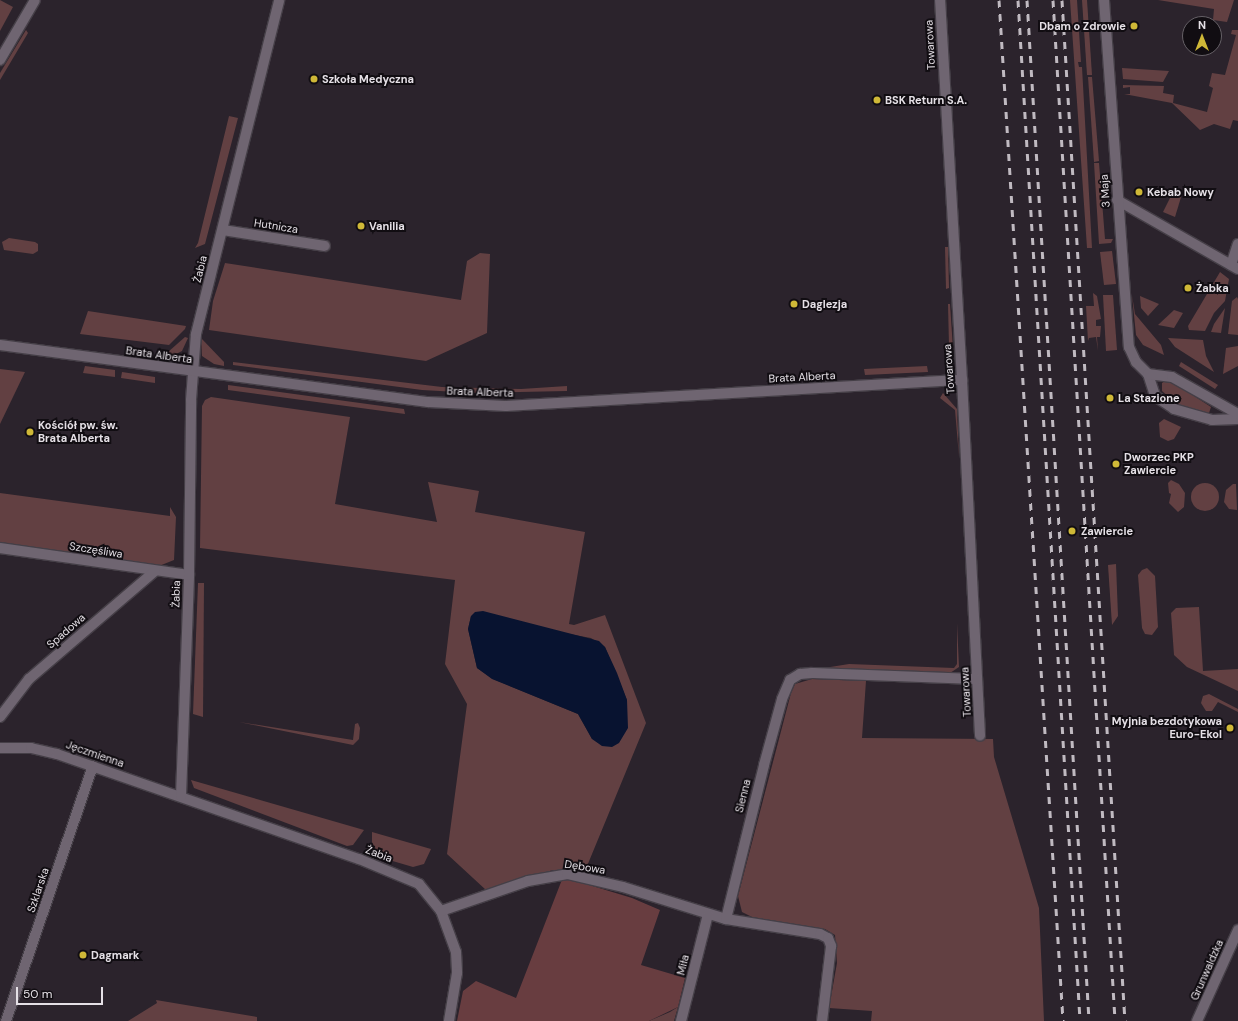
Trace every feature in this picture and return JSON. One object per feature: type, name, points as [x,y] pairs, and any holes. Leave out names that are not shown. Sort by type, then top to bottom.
[{"type":"street","points":[[0,60],[35,0]]},
{"type":"street","name":"Żabia","points":[[279,0],[196,334],[193,372],[189,575],[181,796],[407,878],[428,893],[442,911],[456,952],[457,973],[449,1021]]},
{"type":"street","name":"Towarowa","points":[[940,0],[962,380],[980,736]]},
{"type":"street","name":"3 Maja","points":[[1104,0],[1128,342],[1136,362],[1148,374],[1155,396],[1174,409],[1192,416],[1212,420],[1238,419]]},
{"type":"street","points":[[1117,200],[1235,267],[1238,244]]},
{"type":"street","name":"Hutnicza","points":[[223,230],[325,246]]},
{"type":"street","name":"Brata Alberta","points":[[0,345],[193,372],[428,402],[506,406],[962,380]]},
{"type":"street","points":[[1148,374],[1172,377],[1238,414]]},
{"type":"street","name":"Szczęśliwa","points":[[0,548],[189,575]]},
{"type":"street","name":"Spadowa","points":[[0,717],[29,679],[155,571]]},
{"type":"street","name":"Sienna","points":[[726,919],[783,694],[790,680],[800,674],[812,673],[977,679]]},
{"type":"street","name":"Jęczmienna","points":[[0,748],[44,750],[181,796]]},
{"type":"street","name":"Szklarska","points":[[6,1021],[93,766]]},
{"type":"street","name":"Dębowa","points":[[442,911],[528,881],[567,874],[623,887],[726,919]]},
{"type":"street","name":"Miła","points":[[681,1021],[708,914]]},
{"type":"street","points":[[726,919],[820,934],[828,938],[831,946],[830,960],[822,1021]]},
{"type":"street","name":"Grunwaldzka","points":[[1197,1021],[1238,930]]},
{"type":"shaded area","points":[[0,0],[13,7],[0,31]]},
{"type":"shaded area","points":[[1070,0],[1077,0],[1081,62],[1078,62],[1079,67],[1082,67],[1092,248],[1087,248]]},
{"type":"shaded area","points":[[1082,0],[1087,0],[1092,75],[1087,75]]},
{"type":"shaded area","points":[[1158,0],[1234,0],[1227,22],[1222,21],[1222,16],[1213,16],[1214,9]]},
{"type":"shaded area","points":[[26,30],[28,33],[0,80],[0,73]]},
{"type":"shaded area","points":[[1232,30],[1238,30],[1238,121],[1233,120],[1230,129],[1214,124],[1200,130],[1172,103],[1124,94],[1130,94],[1130,87],[1123,88],[1123,85],[1164,86],[1163,93],[1174,95],[1173,103],[1207,112],[1213,88],[1209,86],[1212,73],[1225,75],[1236,35],[1231,34]]},
{"type":"shaded area","points":[[1122,68],[1169,71],[1163,82],[1123,79]]},
{"type":"shaded area","points":[[1088,77],[1092,77],[1099,161],[1094,162]]},
{"type":"shaded area","points":[[229,116],[238,118],[205,244],[195,248],[198,243]]},
{"type":"shaded area","points":[[1094,163],[1099,163],[1105,239],[1113,239],[1111,243],[1099,244]]},
{"type":"shaded area","points":[[1174,190],[1182,194],[1175,217],[1163,212]]},
{"type":"shaded area","points":[[9,238],[35,242],[38,244],[38,251],[33,254],[4,250],[2,242]]},
{"type":"shaded area","points":[[945,247],[948,247],[949,288],[946,289]]},
{"type":"shaded area","points":[[1112,251],[1116,284],[1104,285],[1100,252]]},
{"type":"shaded area","points":[[480,253],[490,254],[487,333],[426,361],[209,330],[213,301],[225,263],[461,300],[467,261]]},
{"type":"shaded area","points":[[1220,272],[1229,279],[1225,301],[1214,313],[1205,331],[1189,330],[1188,326]]},
{"type":"shaded area","points":[[1093,293],[1097,296],[1101,319],[1096,320],[1096,326],[1101,326],[1100,337],[1097,337],[1098,351],[1096,337],[1089,338],[1088,341],[1086,306],[1094,306]]},
{"type":"shaded area","points":[[1103,295],[1113,295],[1117,350],[1106,351]]},
{"type":"shaded area","points":[[1132,295],[1135,314],[1161,345],[1164,355],[1143,345],[1136,335]]},
{"type":"shaded area","points":[[1140,296],[1159,304],[1148,316],[1141,308]]},
{"type":"shaded area","points":[[1237,297],[1238,335],[1228,334],[1232,301]]},
{"type":"shaded area","points":[[948,304],[950,304],[953,349],[949,346]]},
{"type":"shaded area","points":[[1225,308],[1221,333],[1211,332],[1214,324]]},
{"type":"shaded area","points":[[1174,310],[1183,313],[1174,328],[1158,325]]},
{"type":"shaded area","points":[[88,311],[186,326],[185,329],[169,345],[80,334]]},
{"type":"shaded area","points":[[185,337],[188,338],[182,351],[166,359],[168,352]]},
{"type":"shaded area","points":[[201,338],[224,362],[224,366],[214,364],[202,356]]},
{"type":"shaded area","points":[[1168,338],[1203,340],[1206,356],[1214,372],[1175,347]]},
{"type":"shaded area","points":[[1238,346],[1238,366],[1223,374],[1226,348]]},
{"type":"shaded area","points":[[233,362],[442,387],[521,389],[567,386],[567,391],[475,393],[422,390],[233,365]]},
{"type":"shaded area","points":[[1181,362],[1218,385],[1215,389],[1179,366]]},
{"type":"shaded area","points":[[85,366],[115,370],[115,377],[83,373]]},
{"type":"shaded area","points":[[927,366],[928,372],[865,375],[864,369]]},
{"type":"shaded area","points":[[0,369],[25,372],[0,424]]},
{"type":"shaded area","points":[[122,372],[155,377],[155,383],[121,378]]},
{"type":"shaded area","points":[[1165,381],[1171,381],[1211,407],[1209,413],[1178,405],[1162,391],[1162,383]]},
{"type":"shaded area","points":[[228,385],[404,409],[405,414],[228,390]]},
{"type":"shaded area","points":[[943,393],[957,409],[959,457],[955,410],[940,398]]},
{"type":"shaded area","points":[[211,397],[350,417],[335,504],[437,522],[428,482],[479,491],[475,512],[585,532],[569,624],[574,625],[605,615],[646,723],[585,871],[553,870],[486,890],[447,854],[467,704],[445,664],[455,580],[200,548],[202,406],[205,400]],"holes":[[[471,616],[591,638],[605,647],[627,700],[592,739],[578,714],[493,679],[477,668],[468,629]]]},
{"type":"shaded area","points":[[1164,419],[1181,427],[1174,439],[1168,441],[1160,437],[1159,423]]},
{"type":"shaded area","points":[[1171,480],[1179,484],[1185,493],[1184,507],[1178,512],[1169,503],[1171,494],[1169,493],[1168,483]]},
{"type":"shaded area","points":[[1205,483],[1215,487],[1219,497],[1215,507],[1205,511],[1195,507],[1191,497],[1195,487]]},
{"type":"shaded area","points":[[1233,484],[1236,484],[1237,510],[1229,509],[1224,502],[1226,490]]},
{"type":"shaded area","points":[[0,493],[170,516],[170,507],[176,517],[174,560],[159,566],[143,565],[0,542]]},
{"type":"shaded area","points":[[1116,564],[1118,616],[1112,625],[1108,565]]},
{"type":"shaded area","points":[[1147,568],[1155,576],[1158,627],[1152,635],[1145,634],[1142,628],[1138,575],[1142,570]]},
{"type":"shaded area","points":[[198,583],[204,583],[203,717],[193,714]]},
{"type":"shaded area","points":[[1199,607],[1203,671],[1238,669],[1238,691],[1187,667],[1174,655],[1171,613],[1176,608]]},
{"type":"shaded area","points":[[957,623],[959,667],[950,673],[824,668],[849,664],[954,668],[957,664]]},
{"type":"shaded area","points":[[812,679],[866,681],[862,738],[993,739],[994,757],[1039,908],[1044,1021],[871,1021],[872,1011],[829,1008],[837,963],[835,935],[825,929],[752,917],[742,912],[738,896],[791,693],[795,684]]},
{"type":"shaded area","points":[[1209,694],[1238,709],[1238,712],[1218,702],[1212,711],[1206,711],[1201,703],[1203,696]]},
{"type":"shaded area","points":[[239,722],[353,740],[355,724],[358,723],[360,728],[359,739],[353,745]]},
{"type":"shaded area","points":[[191,780],[364,830],[353,845],[347,846],[194,788]]},
{"type":"shaded area","points":[[372,832],[431,849],[424,864],[413,867],[379,857],[372,842]]},
{"type":"shaded area","points":[[563,877],[632,898],[660,910],[641,965],[685,978],[678,1007],[649,1021],[457,1021],[463,991],[476,981],[516,998]]},
{"type":"shaded area","points":[[156,1000],[257,1017],[257,1021],[128,1021],[157,1003]]},
{"type":"shaded area","points":[[678,1007],[674,1021],[649,1021],[670,1012]]},
{"type":"water","points":[[483,611],[599,641],[605,647],[627,700],[628,728],[619,743],[612,747],[602,746],[592,739],[578,714],[492,679],[477,668],[468,629],[471,616],[475,612]]},
{"type":"railway","points":[[999,0],[1063,1021]]},
{"type":"railway","points":[[1018,0],[1080,1021]]},
{"type":"railway","points":[[1027,0],[1089,1021]]},
{"type":"railway","points":[[1053,0],[1115,1021]]},
{"type":"railway","points":[[1062,0],[1125,1021]]},
{"type":"place","name":"Dbam o Zdrowie","points":[[1134,26]]},
{"type":"place","name":"Szkoła Medyczna","points":[[314,79]]},
{"type":"place","name":"BSK Return S.A.","points":[[877,100]]},
{"type":"place","name":"Kebab Nowy","points":[[1139,192]]},
{"type":"place","name":"Vanilia","points":[[361,226]]},
{"type":"place","name":"Żabka","points":[[1188,288]]},
{"type":"place","name":"Daglezja","points":[[794,304]]},
{"type":"place","name":"La Stazione","points":[[1110,398]]},
{"type":"place","name":"Kościół pw. św. Brata Alberta","points":[[30,432]]},
{"type":"place","name":"Dworzec PKP Zawiercie","points":[[1116,464]]},
{"type":"place","name":"Zawiercie","points":[[1072,531]]},
{"type":"place","name":"Myjnia bezdotykowa Euro-Ekol","points":[[1230,728]]},
{"type":"place","name":"Dagmark","points":[[83,955]]}]
